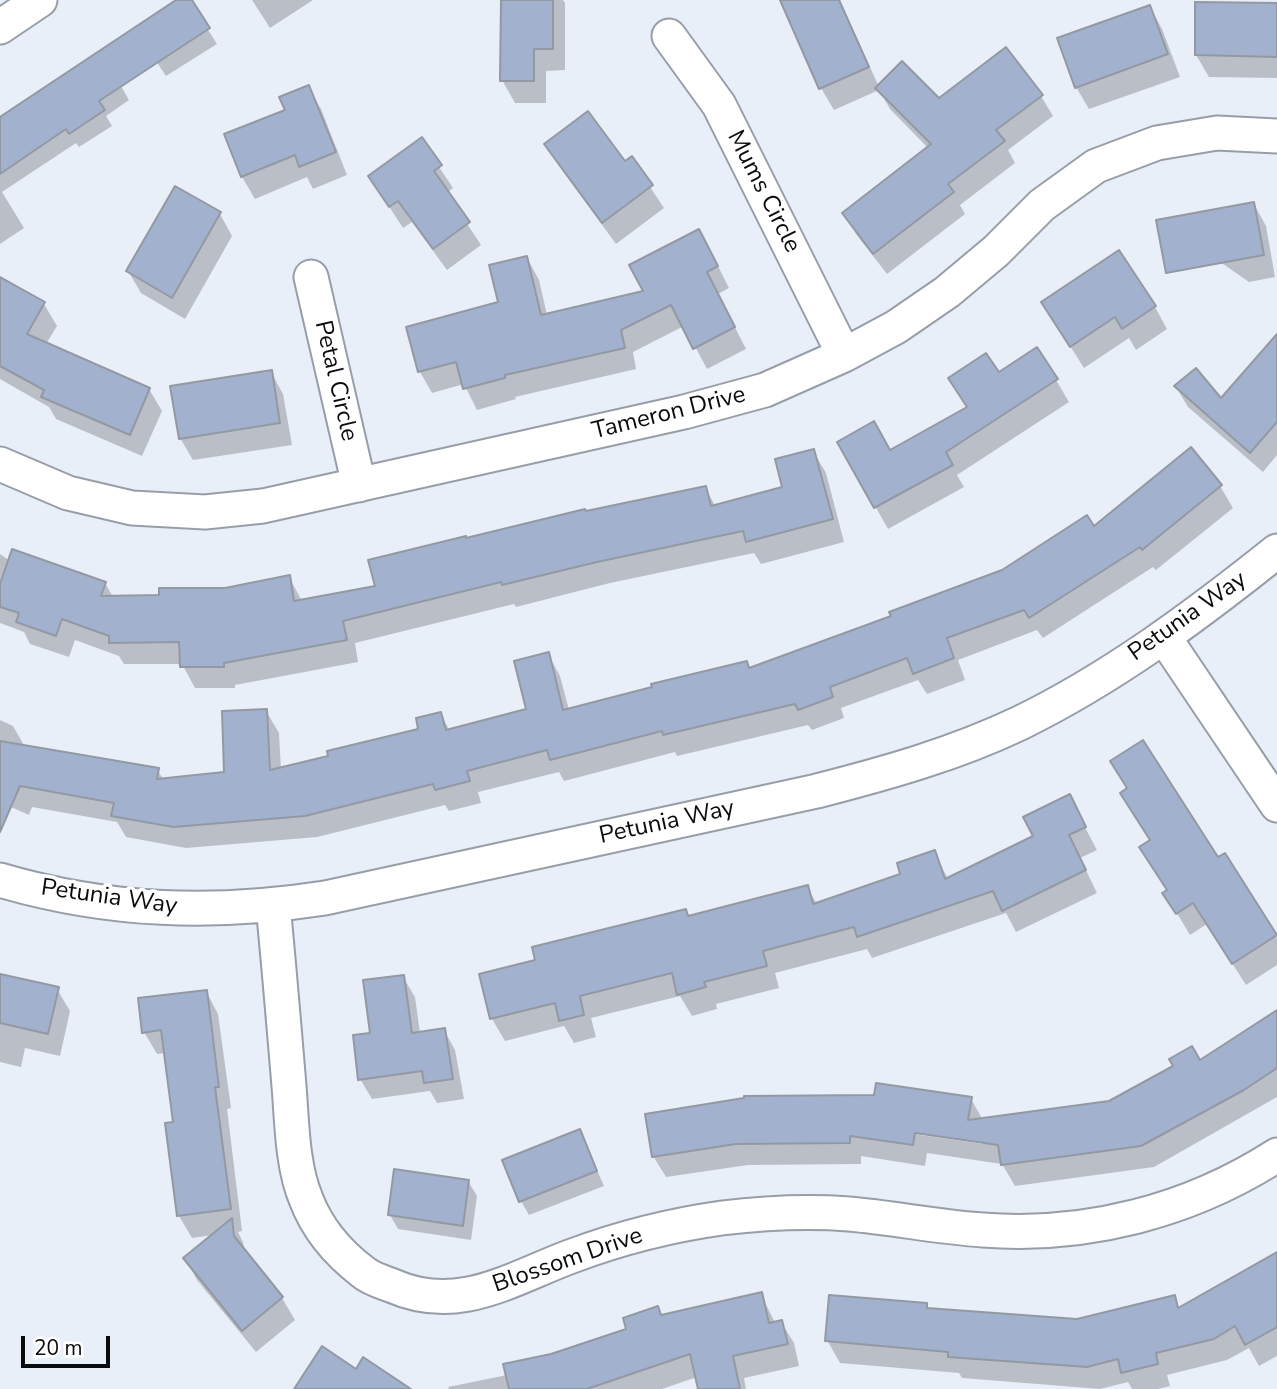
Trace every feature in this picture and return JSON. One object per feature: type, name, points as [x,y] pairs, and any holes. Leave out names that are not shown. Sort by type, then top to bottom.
[{"type":"street","points":[[0,27],[40,0]]},
{"type":"street","name":"Mums Circle","points":[[669,36],[719,105],[844,355]]},
{"type":"street","name":"Tameron Drive","points":[[0,464],[68,493],[132,508],[205,512],[263,506],[684,412],[765,390],[844,355],[896,327],[947,292],[996,251],[1042,205],[1096,166],[1157,143],[1217,133],[1277,136]]},
{"type":"street","name":"Petal Circle","points":[[311,277],[359,485]]},
{"type":"street","name":"Petunia Way","points":[[0,880],[73,897],[141,907],[208,909],[274,905],[326,898],[885,774],[952,752],[1020,723],[1088,685],[1164,637],[1277,551]]},
{"type":"street","points":[[1164,637],[1277,805]]},
{"type":"street","name":"Blossom Drive","points":[[274,905],[295,1151],[305,1199],[330,1242],[356,1266],[366,1274],[410,1293],[458,1297],[505,1285],[572,1256],[649,1232],[722,1218],[786,1213],[848,1214],[985,1230],[1049,1231],[1113,1223],[1182,1204],[1234,1181],[1277,1155]]},
{"type":"building","points":[[176,0],[192,0],[210,28],[99,101],[105,110],[69,134],[66,129],[0,174],[0,117]]},
{"type":"building","points":[[501,0],[553,0],[553,49],[534,49],[534,81],[500,81]]},
{"type":"building","points":[[780,0],[839,0],[869,67],[819,89]]},
{"type":"building","points":[[1195,2],[1277,3],[1277,57],[1195,55]]},
{"type":"building","points":[[1150,5],[1168,54],[1075,88],[1057,38]]},
{"type":"building","points":[[1006,47],[1043,95],[996,130],[1005,141],[948,184],[954,192],[873,254],[842,213],[931,144],[875,88],[902,61],[939,98]]},
{"type":"building","points":[[309,85],[336,152],[299,167],[295,155],[241,177],[224,134],[285,110],[279,97]]},
{"type":"building","points":[[588,111],[625,161],[632,156],[653,185],[602,223],[544,144]]},
{"type":"building","points":[[422,137],[442,165],[434,171],[470,222],[433,249],[398,201],[389,207],[368,176]]},
{"type":"building","points":[[175,186],[221,212],[172,298],[126,271]]},
{"type":"building","points":[[1254,202],[1264,255],[1166,273],[1156,220]]},
{"type":"building","points":[[699,229],[718,266],[707,272],[735,327],[693,349],[671,305],[621,330],[625,348],[505,375],[505,378],[463,389],[456,362],[418,372],[406,327],[498,302],[489,265],[527,256],[541,315],[643,291],[629,265]]},
{"type":"building","points":[[1119,250],[1156,306],[1122,329],[1115,317],[1070,347],[1041,302]]},
{"type":"building","points":[[0,277],[45,302],[27,334],[150,388],[130,435],[41,397],[44,390],[0,366]]},
{"type":"building","points":[[1277,334],[1277,422],[1250,453],[1174,386],[1196,368],[1221,398]]},
{"type":"building","points":[[1037,347],[1058,379],[946,452],[953,465],[874,508],[837,442],[874,421],[890,450],[967,407],[948,378],[986,353],[999,372]]},
{"type":"building","points":[[272,370],[280,423],[179,439],[170,386]]},
{"type":"building","points":[[1191,447],[1222,485],[1142,550],[1140,547],[1029,618],[1024,610],[947,638],[954,658],[913,674],[907,658],[830,687],[833,697],[798,710],[795,704],[663,735],[662,731],[550,760],[547,750],[467,771],[470,781],[435,790],[433,784],[305,816],[173,827],[111,816],[114,803],[20,786],[0,832],[0,741],[159,768],[157,779],[224,772],[222,711],[267,709],[270,770],[328,756],[327,751],[418,729],[416,718],[441,712],[446,730],[526,709],[514,661],[549,652],[563,710],[652,687],[651,684],[747,661],[749,668],[891,616],[889,612],[1002,570],[1087,515],[1094,526]]},
{"type":"building","points":[[814,449],[833,519],[746,542],[743,531],[502,585],[501,582],[343,621],[347,640],[224,663],[224,667],[180,667],[179,642],[109,643],[109,636],[62,619],[56,636],[16,622],[19,613],[0,607],[0,584],[12,549],[106,582],[101,596],[159,595],[159,588],[225,588],[290,575],[294,601],[375,586],[368,560],[466,536],[585,509],[586,511],[706,486],[711,506],[782,487],[775,459]]},
{"type":"building","points":[[1143,740],[1218,857],[1225,853],[1277,935],[1232,964],[1193,903],[1176,914],[1162,893],[1167,890],[1139,847],[1150,840],[1120,793],[1127,788],[1110,761]]},
{"type":"building","points":[[1070,794],[1086,827],[1069,835],[1086,870],[1002,911],[993,891],[857,937],[854,927],[763,951],[767,966],[704,982],[706,987],[677,995],[672,973],[580,996],[584,1015],[559,1021],[555,1003],[490,1019],[479,974],[535,960],[532,947],[686,909],[688,916],[808,885],[813,904],[900,874],[897,863],[935,850],[945,879],[1033,836],[1023,817]]},
{"type":"building","points":[[0,974],[59,987],[48,1034],[0,1023]]},
{"type":"building","points":[[404,975],[412,1033],[445,1028],[453,1079],[424,1083],[422,1071],[358,1080],[353,1035],[370,1033],[363,980]]},
{"type":"building","points":[[207,990],[219,1087],[215,1087],[231,1209],[177,1216],[165,1123],[173,1122],[161,1030],[142,1033],[138,998]]},
{"type":"building","points":[[1277,1010],[1277,1068],[1244,1090],[1141,1146],[1001,1165],[998,1145],[915,1133],[913,1145],[850,1136],[850,1143],[736,1144],[652,1157],[645,1114],[744,1096],[874,1095],[876,1083],[972,1097],[968,1120],[1109,1101],[1173,1066],[1169,1059],[1192,1046],[1200,1060]]},
{"type":"building","points":[[580,1129],[597,1171],[519,1202],[502,1160]]},
{"type":"building","points":[[394,1169],[469,1180],[463,1226],[388,1215]]},
{"type":"building","points":[[232,1218],[234,1236],[283,1297],[242,1331],[183,1258]]},
{"type":"building","points":[[1277,1252],[1277,1327],[1245,1345],[1235,1326],[1214,1339],[1156,1353],[1158,1364],[1121,1373],[1118,1359],[1087,1367],[948,1357],[948,1352],[825,1341],[829,1295],[927,1303],[927,1308],[1077,1319],[1175,1295],[1178,1308]]},
{"type":"building","points":[[762,1292],[769,1323],[782,1320],[788,1344],[733,1356],[740,1389],[698,1389],[690,1354],[587,1389],[509,1389],[503,1364],[551,1354],[626,1329],[623,1318],[658,1306],[661,1315]]},
{"type":"building","points":[[322,1346],[356,1369],[363,1357],[411,1389],[294,1389]]}]
